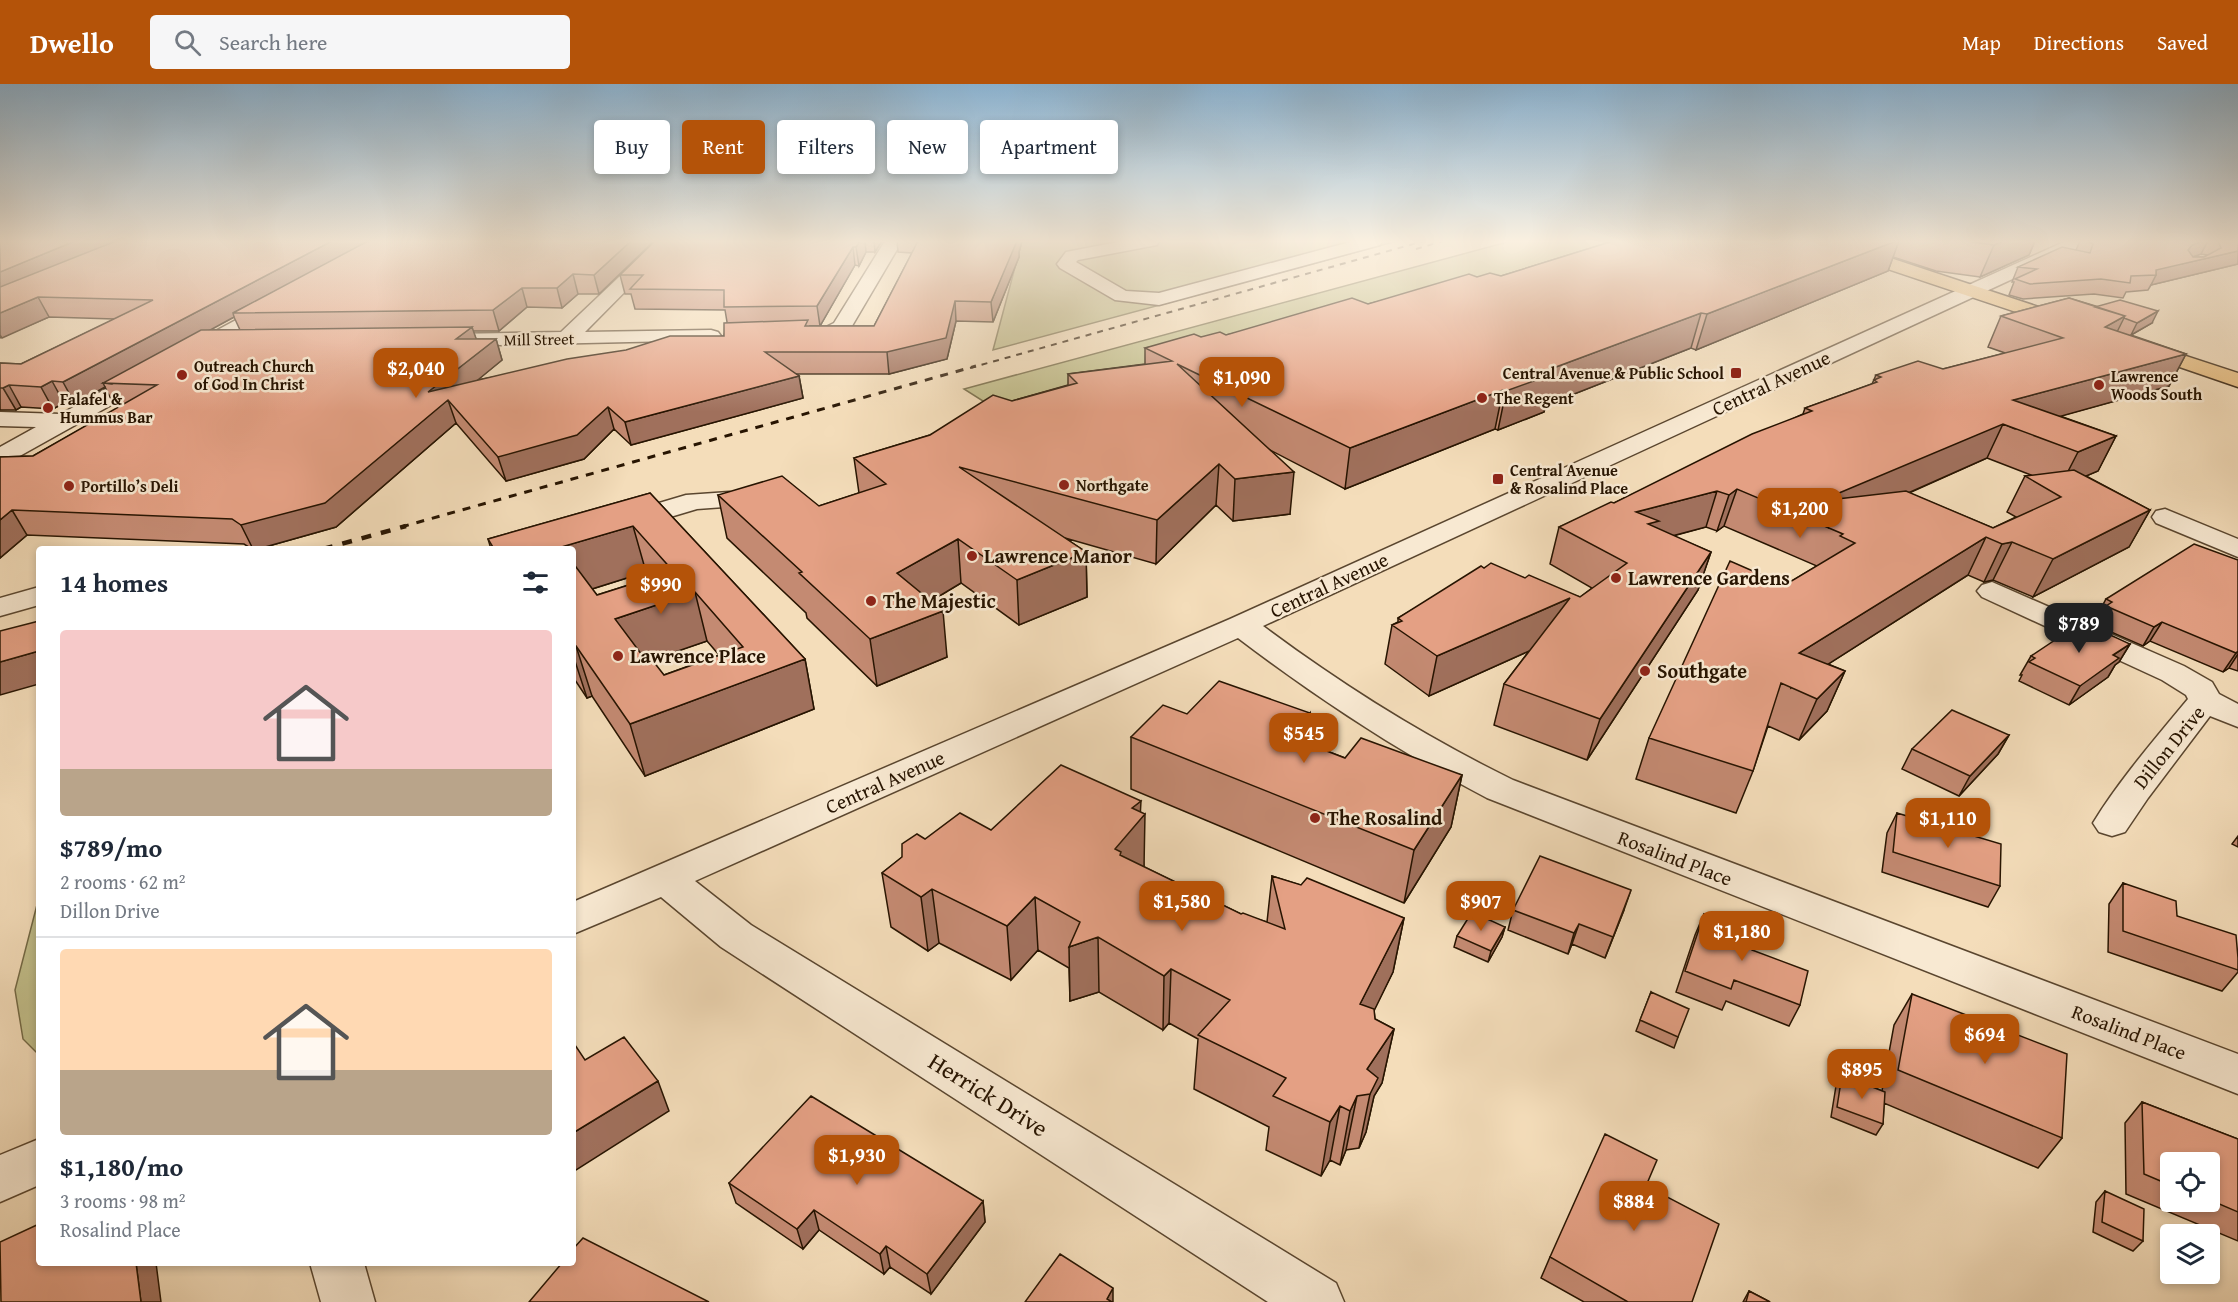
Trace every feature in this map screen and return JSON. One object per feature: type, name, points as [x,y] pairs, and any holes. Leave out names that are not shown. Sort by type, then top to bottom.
[{"type":"main road","points":[[1992,298],[2082,328]]},
{"type":"main road","points":[[2123,342],[2238,380]]},
{"type":"street","points":[[0,457],[288,298]]},
{"type":"street","points":[[572,345],[615,298]]},
{"type":"street","points":[[778,335],[834,332],[842,327],[860,298]]},
{"type":"street","points":[[1145,298],[1163,298]]},
{"type":"street","name":"Central Avenue","points":[[576,918],[1241,625],[1956,298]]},
{"type":"street","name":"Mill Street","points":[[435,340],[572,345],[639,338],[732,336]]},
{"type":"street","points":[[658,356],[668,353],[687,337]]},
{"type":"street","points":[[621,358],[639,338]]},
{"type":"street","points":[[207,343],[243,343]]},
{"type":"street","points":[[0,419],[65,421]]},
{"type":"street","points":[[544,546],[695,501],[729,500]]},
{"type":"street","points":[[2165,517],[2238,549]]},
{"type":"street","points":[[1992,591],[2173,673],[2200,690],[2205,700]]},
{"type":"street","points":[[0,607],[36,597]]},
{"type":"street","name":"Rosalind Place","points":[[1241,625],[1290,662],[1399,734],[1500,789],[2238,1074]]},
{"type":"street","name":"Dillon Drive","points":[[2112,823],[2135,789],[2205,700],[2238,717]]},
{"type":"street","name":"Herrick Drive","points":[[665,879],[736,936],[1317,1302]]},
{"type":"street","points":[[0,1179],[36,1162]]},
{"type":"street","points":[[338,1266],[348,1302]]},
{"type":"shaded area","points":[[1007,298],[1186,298],[993,350]]},
{"type":"shaded area","points":[[1301,298],[1442,298],[997,410],[964,389]]},
{"type":"shaded area","points":[[36,909],[36,1052],[23,1039],[15,990]]},
{"type":"building","points":[[0,298],[36,298],[0,313]]},
{"type":"building","points":[[70,298],[224,298],[63,382],[52,381],[41,387],[9,385],[0,388],[0,363],[21,364],[153,300]]},
{"type":"building","points":[[261,298],[509,298],[493,310],[233,313]]},
{"type":"building","points":[[724,298],[822,298],[817,306],[724,307]]},
{"type":"building","points":[[889,298],[993,298],[991,302],[955,301],[946,338],[887,352],[765,352],[799,376],[625,422],[608,407],[577,435],[498,457],[448,400],[325,503],[241,525],[232,519],[12,510],[0,520],[0,457],[33,456],[157,385],[103,383],[201,330],[472,327],[456,339],[496,339],[428,392],[567,359],[626,350],[670,336],[724,336],[724,323],[808,320],[805,326],[874,326]]},
{"type":"building","points":[[1352,298],[1368,304],[1389,298],[1749,298],[1707,314],[1701,313],[1545,371],[1553,374],[1506,391],[1503,390],[1350,448],[1177,364],[1294,472],[1235,479],[1219,464],[1157,520],[959,467],[1086,552],[1017,580],[958,539],[897,573],[943,611],[870,639],[799,573],[802,572],[718,495],[782,476],[819,506],[886,484],[854,458],[930,435],[993,395],[1012,401],[1077,383],[1068,374],[1172,361],[1145,348],[1194,334],[1201,337],[1220,332],[1226,335]]},
{"type":"building","points":[[2069,298],[2125,316],[2105,327],[2186,354],[2013,400],[2116,436],[2078,452],[2003,424],[1820,501],[1906,491],[1993,528],[2061,497],[2025,476],[2074,470],[2150,510],[2053,559],[2012,542],[2002,544],[1986,537],[1799,653],[1845,671],[1817,699],[1781,683],[1753,771],[1649,738],[1730,561],[1785,585],[1855,543],[1840,536],[1843,534],[1737,489],[1729,495],[1717,491],[1636,512],[1659,521],[1648,524],[1711,552],[1600,719],[1504,684],[1570,598],[1437,656],[1392,625],[1402,621],[1398,618],[1481,566],[1484,568],[1491,563],[1525,578],[1529,575],[1580,597],[1627,563],[1559,527],[1611,502],[1614,503],[1752,434],[1812,411],[1805,408],[1877,382],[1874,380],[1881,377],[1876,375],[1918,361],[1943,369],[2063,338],[2001,316]]},
{"type":"building","points":[[2120,300],[2158,311],[2137,323],[2124,318],[2125,316],[2095,307]]},
{"type":"building","points":[[650,493],[805,659],[630,724],[576,646],[576,567],[597,595],[673,571],[633,526],[564,546],[492,546],[488,539]],"holes":[[[695,592],[743,647],[664,675],[653,661],[648,663],[615,619]]]},
{"type":"building","points":[[2194,544],[2238,560],[2238,651],[2236,653],[2162,622],[2154,627],[2106,606],[2112,602],[2106,599]]},
{"type":"building","points":[[36,622],[36,652],[0,662],[0,631]]},
{"type":"building","points":[[2082,622],[2130,644],[2113,655],[2119,658],[2080,686],[2029,662],[2035,658],[2031,656]]},
{"type":"building","points":[[1219,681],[1310,713],[1290,737],[1345,758],[1361,738],[1462,775],[1414,850],[1131,737],[1163,705],[1187,714]]},
{"type":"building","points":[[1952,710],[2009,735],[1970,776],[1912,749]]},
{"type":"building","points":[[1061,765],[1141,801],[1132,808],[1145,814],[1115,849],[1121,852],[1120,855],[1241,914],[1285,929],[1272,876],[1301,885],[1307,878],[1404,918],[1360,1004],[1374,1009],[1375,1019],[1394,1029],[1367,1069],[1378,1078],[1370,1094],[1357,1096],[1350,1111],[1340,1106],[1330,1122],[1273,1096],[1286,1078],[1198,1035],[1230,1000],[1171,969],[1164,976],[1098,937],[1069,947],[1080,922],[1035,897],[1007,926],[932,889],[921,897],[882,873],[902,857],[902,844],[917,834],[925,839],[960,813],[991,830]]},
{"type":"building","points":[[1897,813],[2001,844],[2000,886],[1893,852]]},
{"type":"building","points":[[1540,856],[1631,890],[1613,937],[1579,924],[1574,933],[1513,910]]},
{"type":"building","points":[[2123,883],[2176,901],[2177,916],[2236,935],[2238,970],[2123,931]]},
{"type":"building","points":[[1472,912],[1505,927],[1491,951],[1457,936]]},
{"type":"building","points":[[1704,914],[1756,933],[1752,950],[1808,971],[1800,1005],[1734,980],[1731,989],[1685,971]]},
{"type":"building","points":[[1651,992],[1689,1009],[1678,1037],[1640,1020]]},
{"type":"building","points":[[1912,994],[2067,1054],[2062,1138],[1898,1070]]},
{"type":"building","points":[[624,1037],[658,1081],[576,1131],[576,1046],[585,1060]]},
{"type":"building","points":[[1842,1075],[1885,1092],[1883,1124],[1837,1107]]},
{"type":"building","points":[[811,1096],[983,1201],[927,1274],[886,1246],[880,1254],[814,1210],[797,1229],[729,1183]]},
{"type":"building","points":[[2142,1102],[2238,1139],[2238,1212],[2220,1204],[2220,1152],[2160,1152],[2160,1181],[2144,1174]]},
{"type":"building","points":[[1605,1134],[1657,1160],[1646,1186],[1719,1224],[1692,1302],[1628,1302],[1550,1257]]},
{"type":"building","points":[[2105,1191],[2144,1209],[2143,1241],[2102,1222]]},
{"type":"building","points":[[36,1225],[36,1266],[136,1266],[141,1302],[1,1302],[0,1242]]},
{"type":"building","points":[[583,1238],[709,1302],[529,1302],[559,1266],[576,1266],[576,1246]]},
{"type":"building","points":[[1060,1254],[1113,1288],[1107,1299],[1112,1302],[1025,1302]]},
{"type":"building","points":[[1749,1291],[1770,1302],[1746,1302]]},
{"type":"railway","points":[[970,368],[1221,298]]},
{"type":"railway","points":[[401,527],[976,366]]},
{"type":"railway","points":[[334,546],[406,526]]},
{"type":"place","name":"Central Avenue & Public School","points":[[1736,373]]},
{"type":"place","name":"Outreach Church of God In Christ","points":[[182,375]]},
{"type":"place","name":"Lawrence Woods South","points":[[2099,385]]},
{"type":"place","name":"The Regent","points":[[1482,398]]},
{"type":"place","name":"Falafel & Hummus Bar","points":[[48,408]]},
{"type":"place","name":"Central Avenue & Rosalind Place","points":[[1498,479]]},
{"type":"place","name":"Northgate","points":[[1064,485]]},
{"type":"place","name":"Portillo’s Deli","points":[[69,486]]},
{"type":"place","name":"Lawrence Manor","points":[[972,556]]},
{"type":"place","name":"Lawrence Gardens","points":[[1616,578]]},
{"type":"place","name":"The Majestic","points":[[871,601]]},
{"type":"place","name":"Lawrence Place","points":[[618,656]]},
{"type":"place","name":"Southgate","points":[[1645,671]]},
{"type":"place","name":"The Rosalind","points":[[1315,818]]}]
